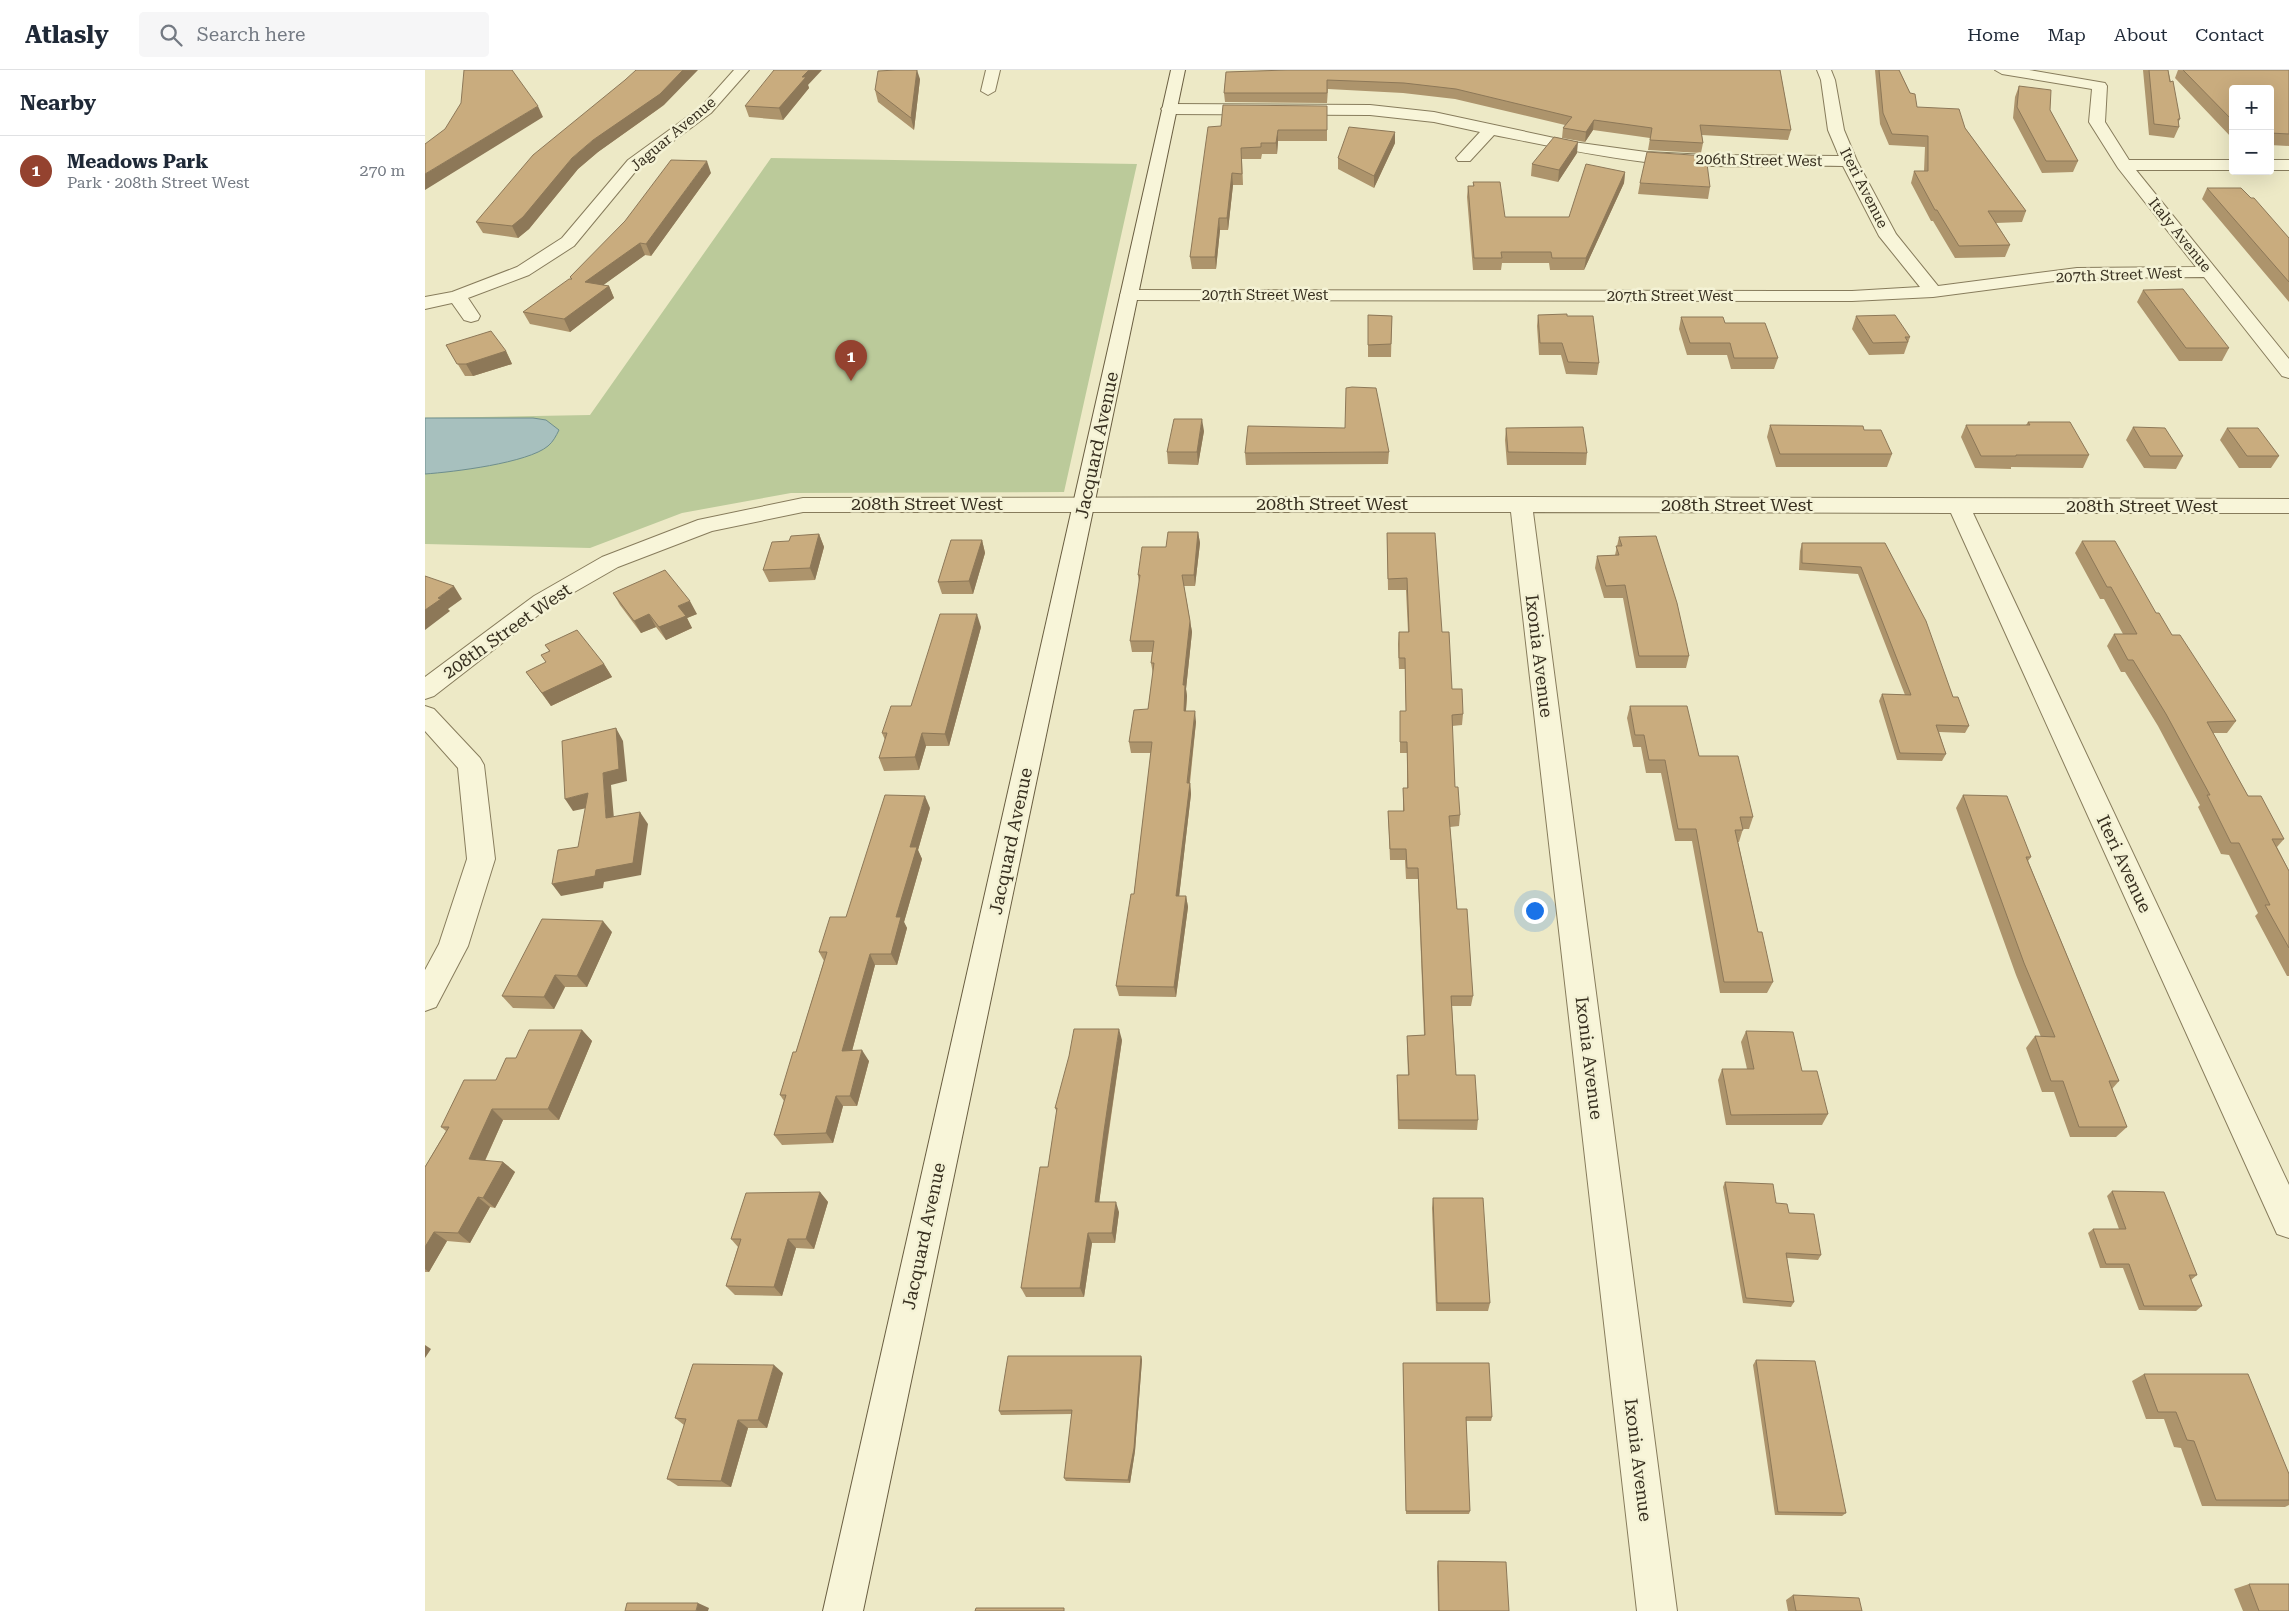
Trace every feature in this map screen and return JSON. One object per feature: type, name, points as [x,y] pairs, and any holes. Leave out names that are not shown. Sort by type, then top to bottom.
[{"type":"street","name":"Jaguar Avenue","points":[[425,303],[457,296],[523,271],[568,242],[634,163],[706,110],[742,70]]},
{"type":"street","points":[[988,91],[993,70]]},
{"type":"street","name":"Jacquard Avenue","points":[[843,1611],[1178,70]]},
{"type":"street","name":"Iteri Avenue","points":[[1824,70],[1828,80],[1836,130],[1849,161],[1888,236],[1933,292]]},
{"type":"street","name":"Italy Avenue","points":[[2002,70],[2105,81],[2097,122],[2124,165],[2289,372]]},
{"type":"street","name":"206th Street West","points":[[1169,109],[1370,110],[1434,117],[1573,147],[1646,157],[1709,160],[1849,161]]},
{"type":"street","points":[[1464,158],[1492,128]]},
{"type":"street","points":[[2124,165],[2229,165]]},
{"type":"street","points":[[2274,165],[2289,166]]},
{"type":"street","name":"207th Street West","points":[[1129,295],[1852,296],[1933,292],[2077,273],[2209,272]]},
{"type":"street","points":[[457,296],[471,316]]},
{"type":"street","name":"Ixonia Avenue","points":[[1521,504],[1657,1611]]},
{"type":"street","name":"208th Street West","points":[[425,690],[542,601],[610,562],[706,526],[803,505],[2289,506]]},
{"type":"street","name":"Iteri Avenue","points":[[1959,506],[2289,1222]]},
{"type":"street","points":[[425,714],[471,765],[481,859],[453,946],[425,998]]},
{"type":"green space","points":[[771,158],[1137,164],[1064,492],[791,493],[682,513],[590,548],[425,544],[425,418],[590,415]]},
{"type":"water","points":[[425,418],[533,418],[546,420],[559,430],[548,446],[524,457],[489,466],[425,474]]},
{"type":"building","points":[[464,70],[512,70],[538,106],[425,174],[425,144],[445,129],[461,103]]},
{"type":"building","points":[[636,70],[683,70],[660,94],[593,140],[572,158],[523,217],[512,226],[476,222],[533,155]]},
{"type":"building","points":[[774,70],[809,70],[802,77],[806,77],[779,108],[745,106]]},
{"type":"building","points":[[917,70],[911,118],[875,90],[878,71]]},
{"type":"building","points":[[1287,70],[1780,70],[1791,130],[1700,125],[1703,143],[1650,140],[1652,128],[1594,120],[1586,132],[1563,128],[1572,117],[1456,89],[1404,83],[1327,80],[1327,93],[1224,93],[1226,72]]},
{"type":"building","points":[[1879,70],[1899,70],[1910,93],[1915,94],[1917,107],[1959,109],[1965,128],[2026,211],[1988,211],[2010,245],[1959,246],[1937,210],[1935,210],[1914,171],[1928,171],[1928,136],[1892,134],[1883,113]]},
{"type":"building","points":[[2149,70],[2168,70],[2170,82],[2173,81],[2180,119],[2178,119],[2179,127],[2154,124]]},
{"type":"building","points":[[2183,70],[2289,70],[2289,134],[2274,133],[2274,85],[2229,85],[2229,117]]},
{"type":"building","points":[[2019,86],[2051,90],[2050,110],[2078,161],[2046,161],[2017,107]]},
{"type":"building","points":[[1223,105],[1327,106],[1327,130],[1278,130],[1276,143],[1261,143],[1261,147],[1241,148],[1242,174],[1232,173],[1227,218],[1219,218],[1215,257],[1190,257],[1208,127],[1221,126]]},
{"type":"building","points":[[1349,127],[1395,132],[1374,176],[1338,158]]},
{"type":"building","points":[[1554,137],[1578,142],[1559,170],[1532,164]]},
{"type":"building","points":[[1647,152],[1706,156],[1710,187],[1640,183]]},
{"type":"building","points":[[671,160],[707,161],[646,244],[640,243],[585,282],[609,286],[564,319],[523,312],[569,279],[572,279],[570,277],[625,221]]},
{"type":"building","points":[[1586,164],[1625,172],[1586,258],[1552,258],[1551,252],[1501,252],[1502,258],[1474,258],[1468,186],[1474,186],[1473,182],[1500,182],[1505,217],[1569,217]]},
{"type":"building","points":[[2207,188],[2241,188],[2251,198],[2254,198],[2289,238],[2289,282]]},
{"type":"building","points":[[2183,289],[2229,348],[2186,348],[2143,290]]},
{"type":"building","points":[[1567,314],[1567,316],[1593,316],[1599,363],[1568,362],[1562,343],[1540,343],[1538,315]]},
{"type":"building","points":[[1368,315],[1392,316],[1391,344],[1368,345]]},
{"type":"building","points":[[1895,315],[1910,337],[1905,337],[1908,342],[1873,343],[1856,316]]},
{"type":"building","points":[[1681,317],[1723,317],[1725,323],[1765,323],[1778,358],[1734,358],[1730,343],[1690,343]]},
{"type":"building","points":[[491,331],[506,351],[466,364],[457,364],[446,345]]},
{"type":"building","points":[[1346,388],[1376,388],[1389,452],[1245,453],[1248,426],[1345,428]]},
{"type":"building","points":[[1174,419],[1202,419],[1197,452],[1167,452]]},
{"type":"building","points":[[2028,422],[2070,422],[2089,455],[1981,456],[1966,425],[2030,425]]},
{"type":"building","points":[[1770,425],[1863,426],[1864,430],[1881,430],[1892,454],[1780,454]]},
{"type":"building","points":[[1583,427],[1587,453],[1508,452],[1506,428]]},
{"type":"building","points":[[2133,427],[2165,428],[2183,456],[2150,456]]},
{"type":"building","points":[[2227,428],[2258,428],[2279,456],[2247,456]]},
{"type":"building","points":[[1168,532],[1198,532],[1194,575],[1182,575],[1190,621],[1183,685],[1185,685],[1184,711],[1195,711],[1187,783],[1190,783],[1176,896],[1186,896],[1174,987],[1116,986],[1131,894],[1134,894],[1152,742],[1129,742],[1134,710],[1148,709],[1154,663],[1151,663],[1154,641],[1130,641],[1140,575],[1138,575],[1142,547],[1166,547]]},
{"type":"building","points":[[1387,533],[1435,533],[1442,632],[1449,632],[1452,689],[1462,689],[1463,714],[1452,715],[1455,787],[1458,787],[1460,815],[1449,816],[1457,909],[1467,909],[1473,996],[1451,996],[1456,1075],[1475,1075],[1478,1120],[1399,1120],[1397,1075],[1409,1075],[1407,1036],[1425,1035],[1418,868],[1407,868],[1406,849],[1390,849],[1388,811],[1404,811],[1403,788],[1408,788],[1407,742],[1400,742],[1400,711],[1406,711],[1405,658],[1399,658],[1399,632],[1409,632],[1407,578],[1388,579]]},
{"type":"building","points":[[819,534],[810,568],[763,570],[772,542],[789,541],[791,536]]},
{"type":"building","points":[[1656,536],[1677,603],[1689,656],[1639,656],[1625,585],[1606,586],[1597,556],[1619,555],[1616,546],[1622,546],[1619,537]]},
{"type":"building","points":[[951,540],[982,540],[969,581],[938,582]]},
{"type":"building","points":[[2082,541],[2115,541],[2156,613],[2159,613],[2172,635],[2180,635],[2236,721],[2207,722],[2248,796],[2261,796],[2284,839],[2272,839],[2289,871],[2289,948],[2265,905],[2270,905],[2239,843],[2231,843],[2207,795],[2210,795],[2166,714],[2133,660],[2128,660],[2114,634],[2137,634],[2111,587],[2107,587]]},
{"type":"building","points":[[1802,543],[1885,543],[1926,621],[1953,697],[1958,697],[1969,726],[1936,725],[1946,754],[1900,753],[1882,694],[1911,695],[1861,567],[1802,563]]},
{"type":"building","points":[[665,570],[690,601],[678,606],[686,616],[659,627],[649,614],[634,621],[613,593]]},
{"type":"building","points":[[425,576],[454,586],[438,598],[441,599],[425,610]]},
{"type":"building","points":[[940,614],[977,614],[945,734],[922,733],[915,757],[879,758],[887,733],[882,733],[891,706],[911,706]]},
{"type":"building","points":[[577,630],[604,664],[542,693],[526,672],[546,662],[541,655],[550,651],[545,645]]},
{"type":"building","points":[[1630,706],[1687,706],[1699,756],[1738,756],[1753,817],[1740,817],[1743,830],[1735,830],[1758,932],[1762,932],[1773,982],[1724,982],[1696,829],[1678,829],[1665,760],[1649,760],[1644,735],[1635,735]]},
{"type":"building","points":[[616,728],[619,769],[603,773],[606,818],[640,812],[633,863],[596,870],[595,876],[552,884],[558,850],[578,847],[588,793],[565,799],[562,741]]},
{"type":"building","points":[[885,795],[925,796],[910,847],[917,847],[896,917],[901,917],[891,954],[870,954],[842,1051],[862,1050],[850,1096],[836,1096],[826,1133],[774,1135],[786,1095],[780,1095],[793,1052],[796,1052],[827,952],[819,952],[830,917],[846,917]]},
{"type":"building","points":[[1963,795],[2007,796],[2031,857],[2026,857],[2119,1081],[2109,1081],[2127,1127],[2079,1127],[2063,1081],[2051,1081],[2035,1036],[2055,1037],[2024,963]]},
{"type":"building","points":[[542,919],[603,921],[577,976],[555,975],[544,997],[502,996]]},
{"type":"building","points":[[1074,1029],[1119,1029],[1095,1202],[1116,1202],[1112,1233],[1088,1233],[1080,1288],[1021,1288],[1040,1167],[1048,1167],[1057,1108],[1055,1108]]},
{"type":"building","points":[[529,1030],[582,1030],[548,1109],[492,1109],[469,1159],[503,1162],[483,1198],[478,1197],[458,1233],[434,1232],[425,1247],[425,1167],[449,1127],[441,1127],[464,1080],[496,1080],[506,1058],[516,1058]]},
{"type":"building","points":[[1746,1031],[1793,1032],[1802,1071],[1817,1071],[1828,1114],[1731,1115],[1722,1069],[1754,1069]]},
{"type":"building","points":[[1725,1182],[1773,1184],[1776,1203],[1787,1204],[1789,1213],[1814,1214],[1821,1255],[1786,1253],[1794,1302],[1746,1298]]},
{"type":"building","points":[[2112,1191],[2164,1192],[2197,1275],[2189,1275],[2202,1306],[2144,1306],[2129,1264],[2106,1264],[2093,1229],[2126,1229]]},
{"type":"building","points":[[820,1192],[806,1239],[788,1239],[774,1287],[726,1286],[741,1239],[731,1239],[746,1193]]},
{"type":"building","points":[[1433,1198],[1483,1198],[1490,1303],[1437,1303]]},
{"type":"building","points":[[1008,1356],[1141,1356],[1134,1448],[1128,1480],[1064,1478],[1072,1410],[999,1411]]},
{"type":"building","points":[[1756,1360],[1815,1361],[1846,1513],[1778,1512]]},
{"type":"building","points":[[1403,1363],[1489,1363],[1492,1417],[1466,1417],[1470,1511],[1406,1511]]},
{"type":"building","points":[[693,1364],[774,1365],[758,1420],[738,1420],[721,1481],[667,1479],[686,1419],[675,1418]]},
{"type":"building","points":[[2144,1374],[2248,1374],[2289,1474],[2289,1500],[2216,1500],[2194,1441],[2187,1440],[2176,1412],[2158,1412]]},
{"type":"building","points":[[1438,1561],[1506,1562],[1509,1611],[1439,1611]]},
{"type":"building","points":[[2249,1584],[2289,1584],[2289,1611],[2259,1611]]},
{"type":"building","points":[[1793,1595],[1859,1598],[1862,1611],[1796,1611]]},
{"type":"building","points":[[627,1603],[698,1603],[696,1611],[625,1611]]},
{"type":"building","points":[[976,1608],[1064,1608],[1064,1611],[975,1611]]},
{"type":"place","name":"Meadows Park","points":[[851,381]]}]
